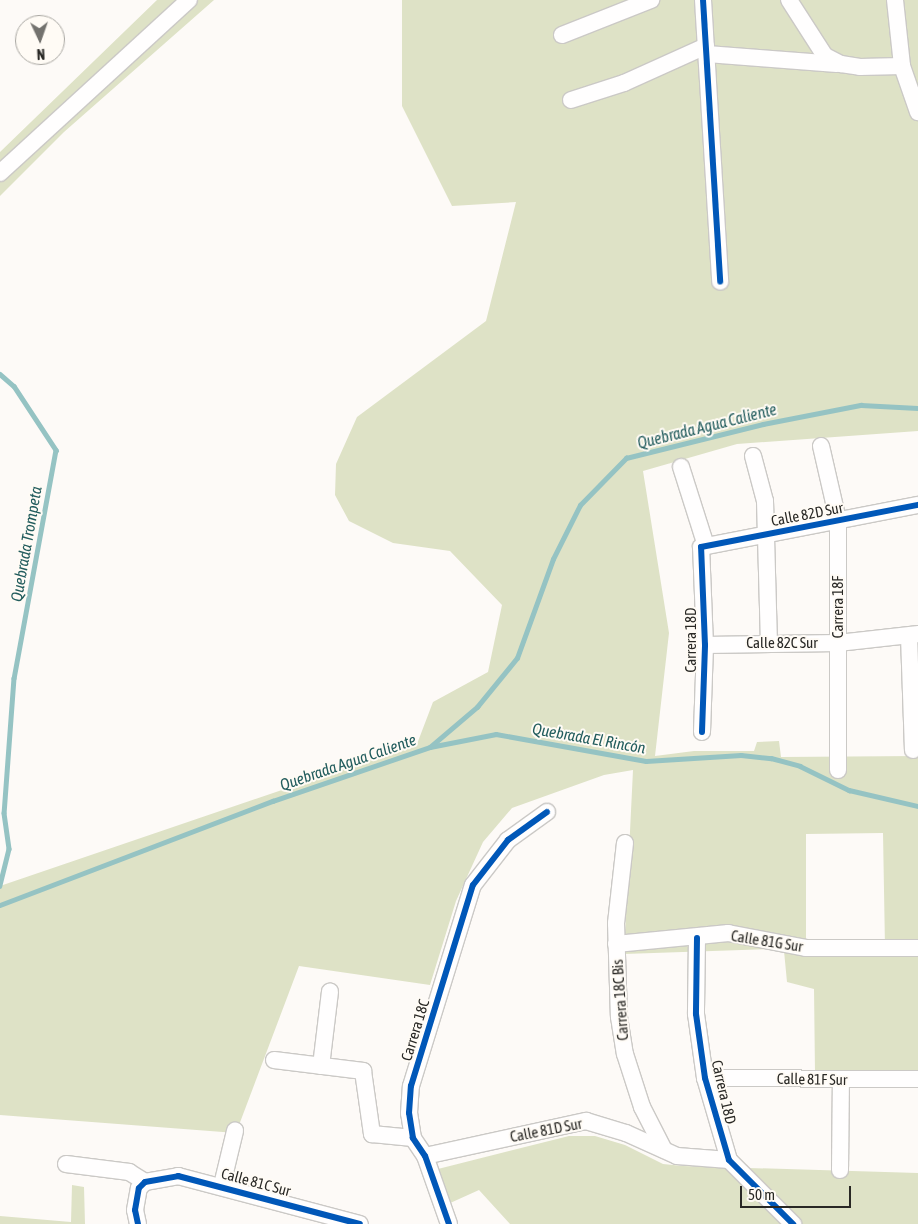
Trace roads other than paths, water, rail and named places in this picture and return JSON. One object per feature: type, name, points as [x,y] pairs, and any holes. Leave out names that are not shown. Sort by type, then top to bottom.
[{"type":"street","points":[[0,173],[189,0]]},
{"type":"street","points":[[562,34],[651,0]]},
{"type":"street","points":[[703,0],[720,281]]},
{"type":"street","points":[[789,0],[825,56],[841,64]]},
{"type":"street","points":[[895,0],[902,66],[918,112]]},
{"type":"street","points":[[571,100],[624,83],[707,50],[841,64],[902,66]]},
{"type":"street","name":"Carrera 18F","points":[[821,446],[838,520],[838,770]]},
{"type":"street","points":[[753,456],[765,501],[768,534],[769,642]]},
{"type":"street","name":"Carrera 18D","points":[[681,467],[704,547],[705,645],[702,732]]},
{"type":"street","name":"Calle 82D Sur","points":[[704,547],[918,504]]},
{"type":"street","points":[[913,750],[914,635]]},
{"type":"street","name":"Calle 82C Sur","points":[[705,645],[769,642],[838,643],[914,635]]},
{"type":"street","name":"Carrera 18C","points":[[449,1224],[425,1156],[413,1138],[409,1113],[411,1086],[473,885],[499,849],[547,812]]},
{"type":"street","name":"Carrera 18C Bis","points":[[625,843],[616,944],[619,1017],[625,1054],[642,1107],[664,1150]]},
{"type":"street","name":"Calle 81G Sur","points":[[616,944],[697,938],[728,933],[806,948],[918,948]]},
{"type":"street","name":"Carrera 18D","points":[[697,938],[696,1014],[706,1078],[729,1160],[793,1224]]},
{"type":"street","points":[[320,1066],[330,992]]},
{"type":"street","points":[[274,1060],[363,1071],[372,1134],[413,1138]]},
{"type":"street","name":"Calle 81F Sur","points":[[706,1078],[918,1080]]},
{"type":"street","points":[[840,1170],[841,1079]]},
{"type":"street","name":"Calle 81D Sur","points":[[425,1156],[586,1121],[626,1133],[664,1150],[693,1158],[729,1160]]},
{"type":"street","points":[[222,1186],[235,1131]]},
{"type":"street","points":[[66,1164],[129,1172],[145,1182],[136,1195],[138,1224]]},
{"type":"street","name":"Calle 81C Sur","points":[[145,1182],[178,1176],[222,1186],[360,1224]]},
{"type":"waterway","name":"Quebrada Trompeta","points":[[0,374],[14,386],[56,450],[14,678],[4,813],[9,849],[0,886]]},
{"type":"waterway","name":"Quebrada Agua Caliente","points":[[0,905],[273,801],[430,747],[477,707],[517,658],[553,559],[580,505],[626,458],[763,424],[861,405],[918,408]]},
{"type":"waterway","name":"Quebrada El Rincón","points":[[430,747],[496,734],[646,761],[741,755],[771,758],[800,766],[849,790],[918,806]]}]
